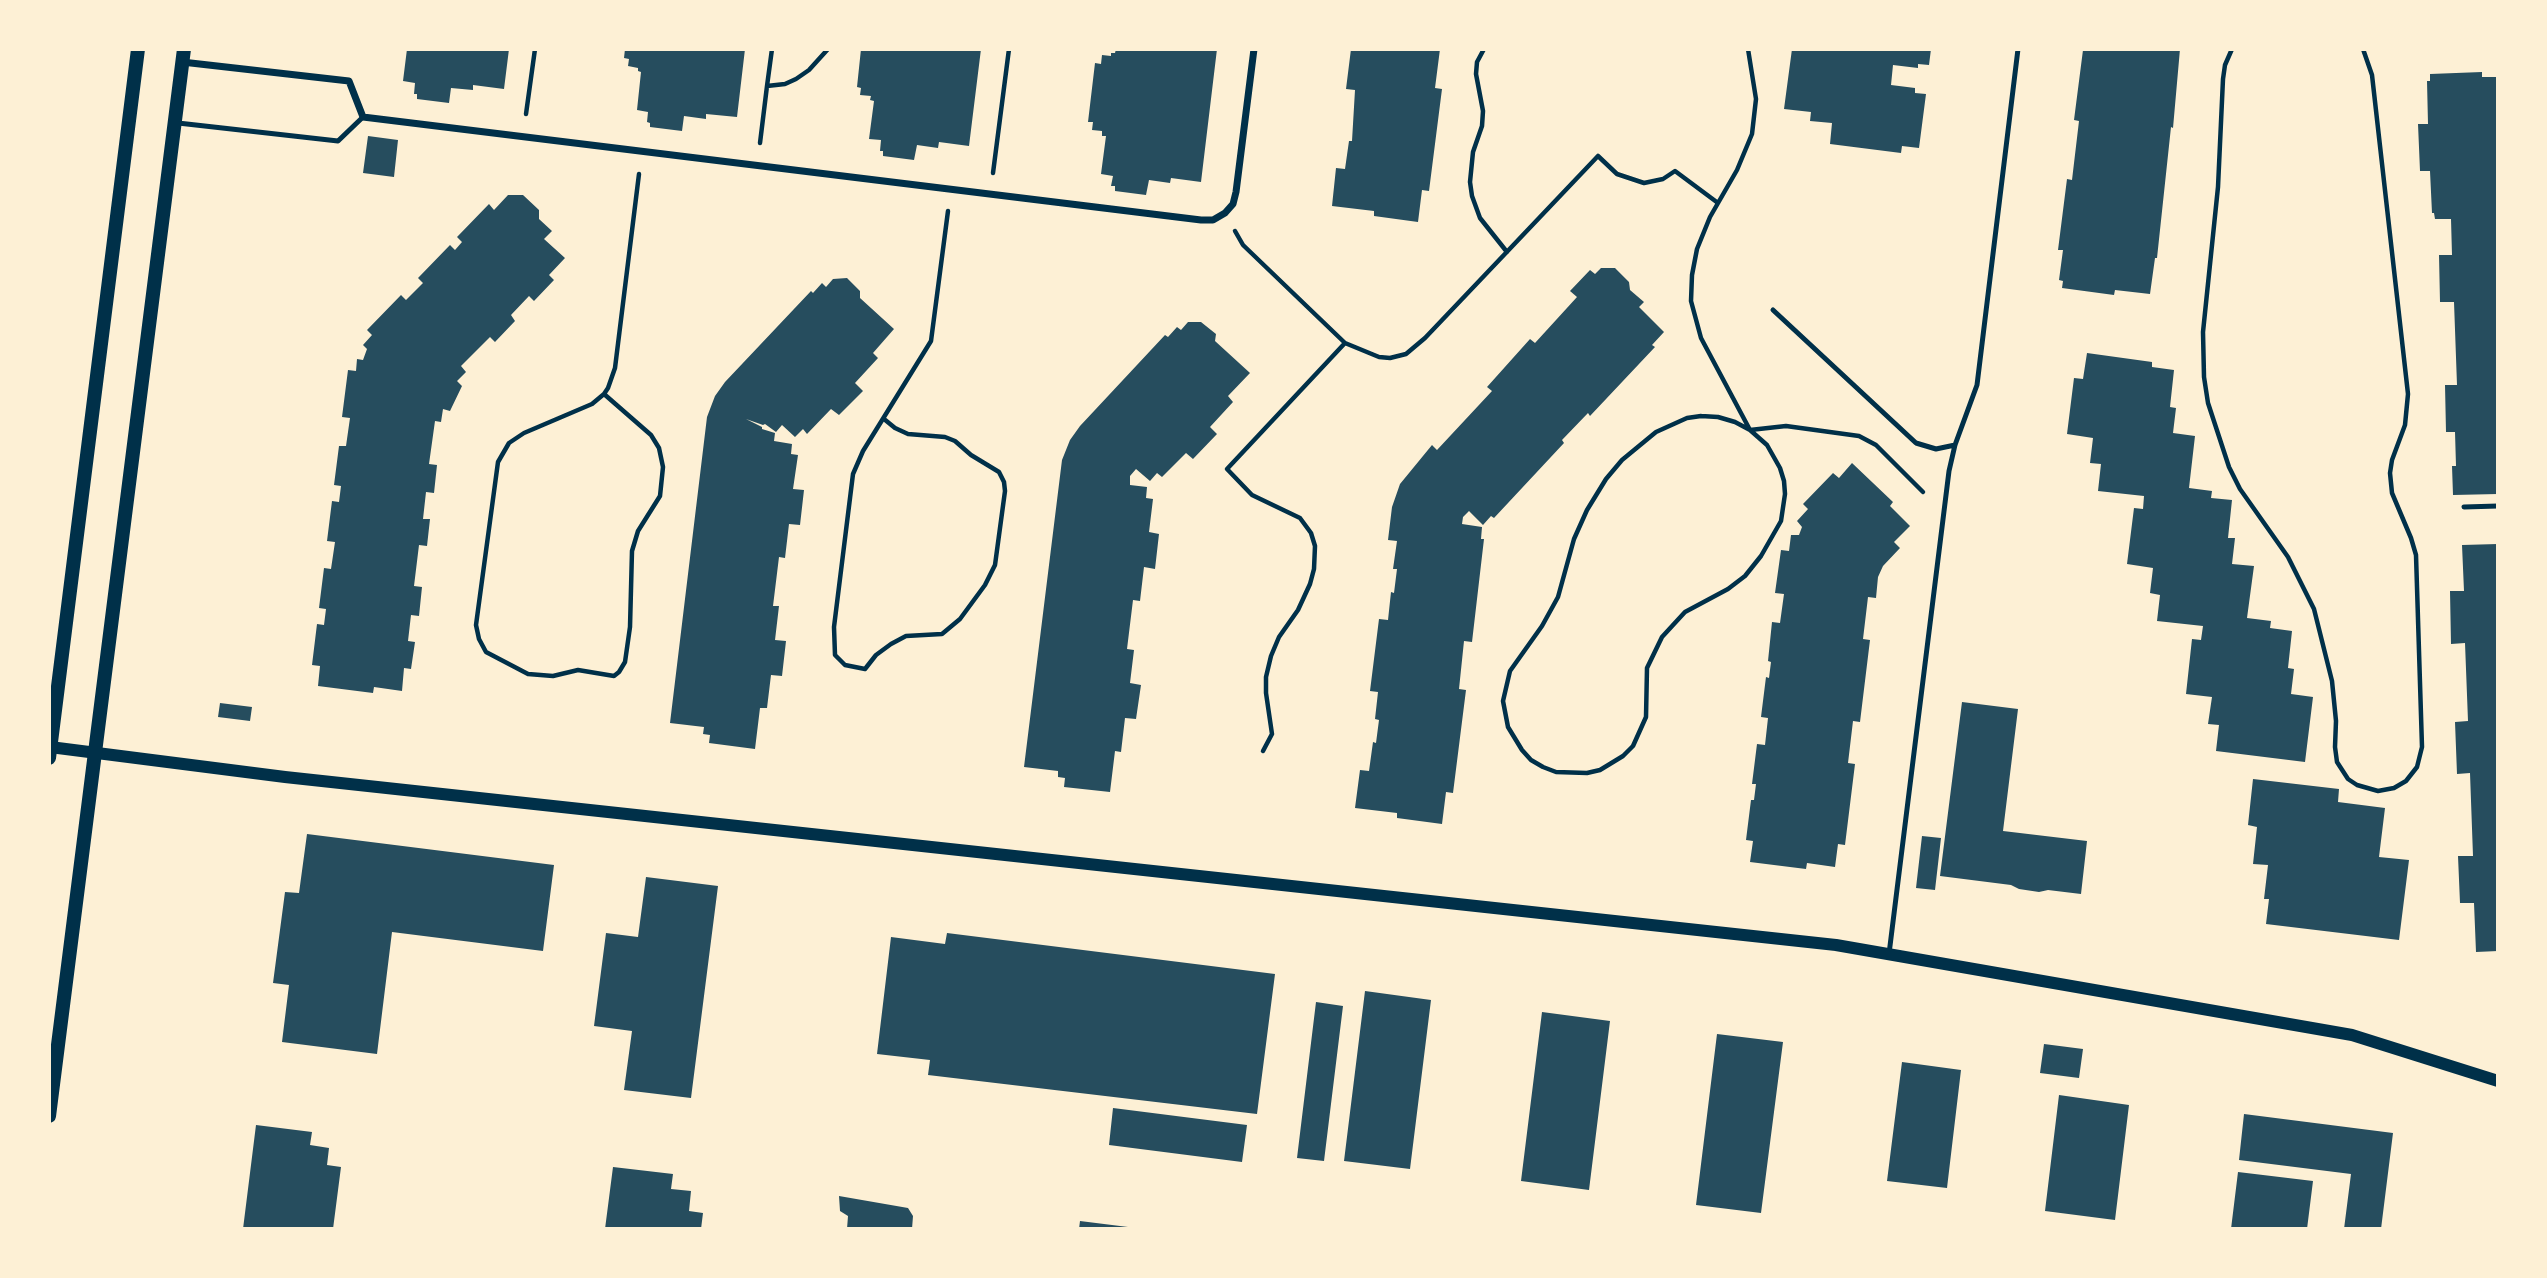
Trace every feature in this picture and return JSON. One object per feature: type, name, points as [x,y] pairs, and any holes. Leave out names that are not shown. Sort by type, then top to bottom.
[{"type":"main road","points":[[50,752],[138,49]]},
{"type":"main road","points":[[49,1116],[183,56]]},
{"type":"street","points":[[183,56],[349,81],[362,117],[1213,220],[1233,204],[1236,192],[1254,49]]},
{"type":"street","points":[[50,752],[95,753],[285,777],[1822,943],[2352,1035],[2498,1081]]},
{"type":"lane","points":[[1889,954],[1944,513],[1955,445],[1977,385],[2018,49]]},
{"type":"lane","points":[[175,122],[338,141],[362,117]]},
{"type":"lane","points":[[1773,310],[1916,443],[1936,449],[1955,445]]},
{"type":"lane","points":[[2464,507],[2498,506]]},
{"type":"path","points":[[523,137],[535,49]]},
{"type":"path","points":[[757,166],[772,49]]},
{"type":"path","points":[[767,86],[785,84],[796,79],[809,70],[828,49]]},
{"type":"path","points":[[991,194],[1008,49]]},
{"type":"path","points":[[1484,49],[1477,62],[1476,74],[1483,111],[1482,126],[1474,152],[1470,182],[1480,218],[1507,252]]},
{"type":"path","points":[[1748,49],[1756,99],[1754,122],[1744,158],[1718,203],[1697,250],[1691,300],[1701,338],[1750,430],[1761,438],[1774,456],[1784,481],[1781,521],[1761,556],[1739,582],[1685,612],[1662,637],[1647,668],[1647,709],[1642,730],[1623,756],[1600,770],[1587,773],[1556,772],[1531,760],[1514,740],[1504,715],[1505,687],[1517,659],[1542,626],[1558,597],[1574,540],[1587,510],[1606,479],[1622,460],[1656,432],[1687,418],[1718,417],[1750,430],[1786,426],[1859,436],[1876,445],[1944,513]]},
{"type":"path","points":[[2232,49],[2222,79],[2218,187],[2203,332],[2204,377],[2208,403],[2213,426],[2240,489],[2288,557],[2314,609],[2332,681],[2337,762],[2348,779],[2357,785],[2378,791],[2395,788],[2406,781],[2417,767],[2422,747],[2416,555],[2412,538],[2392,493],[2390,473],[2405,425],[2408,394],[2372,75],[2362,49]]},
{"type":"path","points":[[604,394],[651,435],[659,448],[663,467],[660,496],[638,531],[632,551],[630,627],[625,662],[620,672],[614,676],[578,670],[553,676],[528,674],[486,652],[476,625],[498,462],[509,443],[524,433],[592,404],[604,394],[615,368],[642,152]]},
{"type":"path","points":[[1225,213],[1243,245],[1345,343],[1390,358],[1406,354],[1425,338],[1598,156],[1618,174],[1644,183],[1663,179],[1675,171],[1718,203]]},
{"type":"path","points":[[884,419],[908,434],[945,437],[955,441],[971,455],[999,472],[1005,491],[995,565],[985,585],[960,619],[942,634],[906,636],[891,643],[876,655],[865,669],[845,665],[835,655],[834,627],[853,474],[863,451],[931,341],[950,189]]},
{"type":"path","points":[[1264,751],[1272,734],[1266,693],[1268,666],[1274,646],[1298,610],[1310,584],[1315,546],[1308,527],[1300,518],[1252,495],[1227,469],[1345,343]]},
{"type":"building","points":[[407,49],[509,49],[504,89],[473,85],[473,90],[451,88],[449,103],[417,99],[417,94],[414,94],[415,83],[403,81]]},
{"type":"building","points":[[625,49],[745,49],[737,117],[706,114],[706,119],[684,116],[682,131],[650,127],[647,122],[648,112],[637,110],[641,72],[638,68],[628,66],[629,59],[624,58]]},
{"type":"building","points":[[861,49],[981,49],[969,146],[939,142],[938,148],[917,145],[914,160],[883,156],[883,151],[880,151],[881,140],[869,139],[874,101],[870,100],[871,96],[860,95],[861,88],[857,87]]},
{"type":"building","points":[[1116,49],[1217,49],[1201,182],[1171,178],[1170,183],[1149,180],[1146,195],[1115,191],[1115,186],[1111,186],[1113,176],[1101,174],[1106,136],[1102,136],[1102,131],[1092,130],[1093,122],[1088,122],[1095,63],[1101,64],[1102,55],[1111,56]]},
{"type":"building","points":[[1351,49],[1440,49],[1435,88],[1442,89],[1429,191],[1422,190],[1418,222],[1374,216],[1374,211],[1332,206],[1336,168],[1345,169],[1349,141],[1352,141],[1355,90],[1346,89]]},
{"type":"building","points":[[1792,49],[1931,49],[1929,65],[1918,64],[1918,68],[1893,65],[1891,85],[1915,88],[1915,93],[1926,94],[1919,148],[1902,146],[1901,153],[1830,144],[1832,123],[1810,121],[1811,112],[1784,109]]},
{"type":"building","points":[[2180,49],[2173,128],[2171,127],[2157,258],[2150,294],[2115,290],[2114,295],[2062,288],[2063,281],[2059,280],[2063,250],[2058,250],[2067,179],[2072,180],[2079,121],[2074,120],[2083,50]]},
{"type":"building","points":[[2482,72],[2482,77],[2498,77],[2498,494],[2453,495],[2455,432],[2446,432],[2445,385],[2457,385],[2454,302],[2440,302],[2439,255],[2452,255],[2451,219],[2435,219],[2432,213],[2430,171],[2420,171],[2418,124],[2428,124],[2427,81],[2430,81],[2430,74]]},
{"type":"building","points":[[368,136],[398,140],[394,177],[363,173]]},
{"type":"building","points":[[508,195],[523,195],[539,210],[539,219],[552,231],[544,239],[565,258],[549,275],[554,280],[534,301],[529,296],[511,315],[515,321],[495,342],[490,337],[461,366],[466,372],[457,381],[462,386],[450,411],[443,409],[441,422],[435,421],[429,464],[437,465],[434,493],[426,492],[423,519],[430,519],[427,546],[419,545],[414,586],[422,587],[419,616],[411,615],[408,641],[415,642],[411,669],[404,668],[402,691],[374,687],[373,693],[318,686],[320,666],[312,665],[317,624],[324,625],[326,609],[319,608],[324,568],[331,569],[335,542],[327,541],[332,501],[339,502],[341,486],[334,485],[339,446],[346,446],[350,418],[342,417],[348,370],[356,371],[357,359],[363,360],[367,349],[363,345],[372,335],[367,330],[401,295],[406,300],[423,283],[418,278],[450,245],[455,250],[462,242],[457,237],[489,204],[494,210]]},
{"type":"building","points":[[1601,268],[1615,268],[1629,282],[1630,290],[1644,302],[1639,307],[1664,332],[1652,345],[1655,347],[1590,416],[1588,413],[1562,440],[1564,443],[1494,518],[1491,516],[1483,525],[1469,511],[1463,517],[1462,524],[1482,527],[1481,539],[1484,539],[1472,642],[1464,641],[1459,689],[1466,690],[1453,793],[1446,792],[1442,824],[1397,818],[1397,813],[1355,808],[1360,770],[1369,771],[1373,742],[1376,743],[1378,692],[1370,691],[1379,619],[1388,620],[1391,592],[1394,593],[1397,569],[1393,569],[1397,541],[1388,540],[1392,507],[1400,484],[1432,445],[1437,450],[1492,391],[1487,387],[1530,339],[1535,343],[1577,297],[1570,291],[1590,270],[1595,274]]},
{"type":"building","points":[[847,278],[860,291],[860,298],[894,329],[873,353],[878,358],[855,383],[863,391],[839,415],[831,409],[807,434],[803,429],[795,437],[782,425],[776,432],[765,424],[746,419],[775,433],[774,441],[792,444],[791,454],[798,455],[793,489],[804,490],[800,525],[789,524],[785,558],[779,557],[773,606],[779,606],[775,640],[786,641],[782,676],[771,675],[767,708],[760,708],[755,749],[709,743],[710,735],[703,734],[704,727],[670,723],[707,417],[715,396],[725,382],[811,291],[813,293],[822,283],[826,287],[833,279]]},
{"type":"building","points":[[1188,322],[1201,322],[1216,334],[1215,341],[1250,373],[1228,396],[1233,402],[1210,427],[1217,434],[1193,459],[1186,453],[1162,477],[1157,473],[1150,481],[1136,469],[1130,476],[1130,485],[1147,487],[1146,498],[1153,499],[1149,532],[1159,534],[1155,569],[1144,567],[1140,601],[1133,600],[1127,649],[1134,650],[1130,683],[1141,685],[1136,719],[1125,718],[1121,752],[1115,751],[1110,792],[1064,787],[1065,778],[1058,777],[1058,771],[1024,767],[1062,460],[1070,440],[1080,426],[1165,335],[1168,337],[1177,327],[1181,330]]},
{"type":"building","points":[[2087,353],[2152,362],[2152,367],[2174,370],[2170,407],[2176,408],[2173,433],[2195,436],[2189,488],[2212,491],[2211,498],[2232,500],[2228,538],[2235,538],[2232,564],[2254,566],[2247,618],[2271,621],[2270,628],[2292,631],[2288,668],[2294,669],[2291,694],[2313,697],[2305,762],[2216,751],[2219,725],[2208,724],[2212,697],[2186,694],[2192,639],[2201,640],[2203,626],[2157,621],[2160,595],[2150,593],[2153,568],[2127,564],[2134,508],[2143,509],[2144,496],[2098,491],[2101,464],[2090,463],[2093,438],[2067,434],[2074,378],[2083,379]]},
{"type":"building","points":[[1852,463],[1893,502],[1890,506],[1910,526],[1894,542],[1900,548],[1883,566],[1878,577],[1876,598],[1868,597],[1863,639],[1870,640],[1860,722],[1853,721],[1848,763],[1855,764],[1845,845],[1838,844],[1835,867],[1807,863],[1806,869],[1750,862],[1753,841],[1746,840],[1751,800],[1754,800],[1756,784],[1752,784],[1757,744],[1765,745],[1768,718],[1761,717],[1766,677],[1769,678],[1771,662],[1768,661],[1772,622],[1780,623],[1784,594],[1775,593],[1781,550],[1789,551],[1791,535],[1799,535],[1802,527],[1797,521],[1808,509],[1803,504],[1833,473],[1839,478]]},
{"type":"building","points":[[2498,544],[2498,951],[2476,952],[2474,903],[2460,903],[2458,856],[2473,856],[2470,773],[2457,774],[2455,722],[2468,721],[2465,643],[2451,644],[2450,591],[2464,591],[2462,545]]},
{"type":"building","points":[[1962,702],[2018,709],[2003,831],[2087,841],[2081,894],[2048,890],[2039,892],[2011,885],[1940,876]]},
{"type":"building","points":[[220,703],[252,707],[250,721],[218,717]]},
{"type":"building","points":[[2253,779],[2339,789],[2338,802],[2385,808],[2379,857],[2409,860],[2399,940],[2266,924],[2269,899],[2264,899],[2268,865],[2253,864],[2257,827],[2248,825]]},
{"type":"building","points":[[307,834],[554,865],[543,951],[392,932],[377,1054],[282,1042],[289,985],[273,983],[285,892],[299,893]]},
{"type":"building","points":[[1922,836],[1941,838],[1935,890],[1916,888]]},
{"type":"building","points":[[646,877],[718,886],[691,1098],[624,1090],[632,1031],[594,1026],[606,933],[638,937]]},
{"type":"building","points":[[947,933],[1275,974],[1257,1114],[928,1075],[930,1060],[877,1054],[891,937],[945,944]]},
{"type":"building","points":[[1365,991],[1431,1000],[1410,1169],[1344,1161]]},
{"type":"building","points":[[1316,1002],[1343,1006],[1324,1161],[1297,1158]]},
{"type":"building","points":[[1542,1012],[1610,1021],[1589,1190],[1521,1181]]},
{"type":"building","points":[[1717,1034],[1783,1042],[1761,1213],[1696,1205]]},
{"type":"building","points":[[2044,1044],[2083,1049],[2079,1078],[2040,1073]]},
{"type":"building","points":[[1902,1062],[1961,1070],[1947,1188],[1887,1181]]},
{"type":"building","points":[[2059,1095],[2129,1105],[2115,1220],[2045,1211]]},
{"type":"building","points":[[1113,1108],[1247,1125],[1242,1162],[1109,1145]]},
{"type":"building","points":[[2244,1114],[2393,1133],[2381,1229],[2344,1229],[2351,1174],[2239,1160]]},
{"type":"building","points":[[256,1125],[312,1132],[310,1145],[329,1148],[327,1165],[341,1167],[333,1229],[243,1229]]},
{"type":"building","points":[[613,1167],[673,1174],[671,1189],[691,1191],[689,1211],[703,1213],[701,1229],[605,1229]]},
{"type":"building","points":[[2238,1172],[2313,1181],[2307,1229],[2231,1229]]},
{"type":"building","points":[[839,1196],[908,1208],[913,1216],[912,1229],[847,1229],[848,1216],[840,1211]]},
{"type":"building","points":[[1080,1221],[1128,1227],[1128,1229],[1079,1229]]}]
